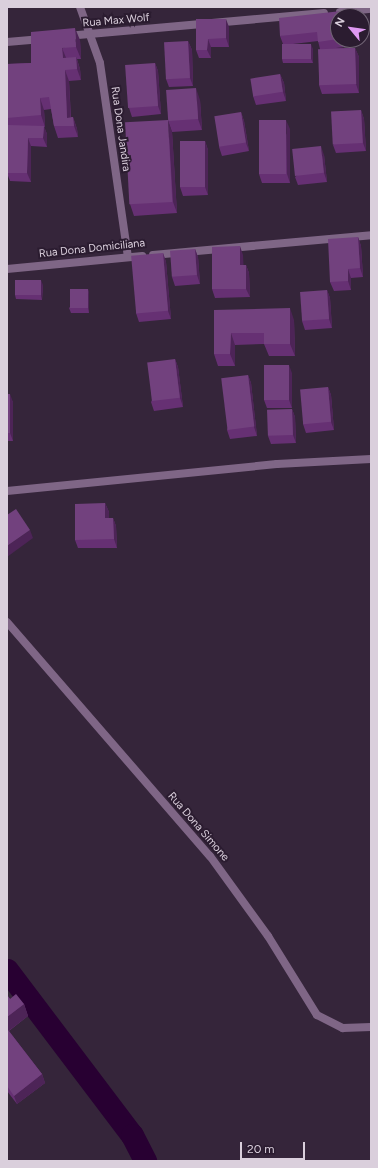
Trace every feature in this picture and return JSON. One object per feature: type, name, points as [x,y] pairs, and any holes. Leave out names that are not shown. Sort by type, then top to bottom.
[{"type":"street","name":"Rua Dona Jandira","points":[[80,7],[91,34],[100,63],[128,257]]},
{"type":"street","name":"Rua Max Wolf","points":[[7,42],[371,9]]},
{"type":"street","name":"Rua Dona Domiciliana","points":[[7,269],[371,235]]},
{"type":"street","points":[[7,491],[277,464],[371,459]]},
{"type":"street","name":"Rua Dona Simone","points":[[7,622],[210,856],[264,930],[317,1015],[343,1028],[371,1027]]},
{"type":"building","points":[[330,12],[330,40],[318,42],[317,32],[280,36],[279,18]]},
{"type":"building","points":[[196,19],[226,19],[226,38],[208,39],[207,50],[196,50]]},
{"type":"building","points":[[75,28],[76,47],[62,48],[63,58],[76,57],[77,69],[65,70],[67,118],[73,117],[74,126],[54,126],[49,97],[40,98],[41,115],[7,118],[7,64],[31,63],[31,32]]},
{"type":"building","points":[[188,41],[190,78],[166,79],[164,42]]},
{"type":"building","points":[[282,44],[311,44],[311,59],[282,59]]},
{"type":"building","points":[[355,48],[356,84],[319,85],[318,49]]},
{"type":"building","points":[[155,63],[158,106],[128,108],[125,65]]},
{"type":"building","points":[[280,74],[283,92],[253,96],[250,79]]},
{"type":"building","points":[[196,88],[198,119],[168,121],[166,90]]},
{"type":"building","points":[[361,110],[363,143],[333,145],[331,112]]},
{"type":"building","points":[[241,112],[246,143],[219,147],[214,116]]},
{"type":"building","points":[[168,120],[172,202],[129,204],[125,122]]},
{"type":"building","points":[[259,120],[286,120],[286,174],[259,174]]},
{"type":"building","points":[[8,125],[44,126],[43,138],[28,138],[27,173],[7,173]]},
{"type":"building","points":[[180,141],[205,141],[205,187],[180,187]]},
{"type":"building","points":[[321,146],[324,173],[295,176],[292,149]]},
{"type":"building","points":[[358,237],[360,268],[348,269],[348,281],[330,282],[328,239]]},
{"type":"building","points":[[240,246],[240,265],[246,265],[246,289],[212,289],[212,247]]},
{"type":"building","points":[[195,249],[197,275],[172,277],[170,251]]},
{"type":"building","points":[[163,253],[168,311],[136,314],[131,256]]},
{"type":"building","points":[[15,280],[41,280],[41,295],[15,295]]},
{"type":"building","points":[[70,289],[88,289],[88,308],[70,308]]},
{"type":"building","points":[[327,290],[329,319],[302,321],[300,292]]},
{"type":"building","points":[[290,308],[290,344],[264,344],[264,333],[231,333],[230,354],[214,354],[214,310]]},
{"type":"building","points":[[175,359],[180,398],[152,401],[147,362]]},
{"type":"building","points":[[264,365],[289,365],[289,400],[264,400]]},
{"type":"building","points":[[248,375],[254,427],[228,430],[221,378]]},
{"type":"building","points":[[328,387],[331,422],[303,424],[300,389]]},
{"type":"building","points":[[7,394],[10,394],[10,433],[7,433]]},
{"type":"building","points":[[292,409],[293,435],[268,436],[267,410]]},
{"type":"building","points":[[105,503],[105,518],[113,518],[114,539],[75,540],[75,504]]},
{"type":"building","points":[[16,509],[30,530],[7,546],[7,515]]},
{"type":"building","points":[[16,994],[24,1004],[7,1017],[7,995],[10,999]]},
{"type":"building","points":[[8,1030],[42,1074],[14,1096],[7,1086]]},
{"type":"waterway","points":[[7,970],[132,1135],[145,1161]]}]
